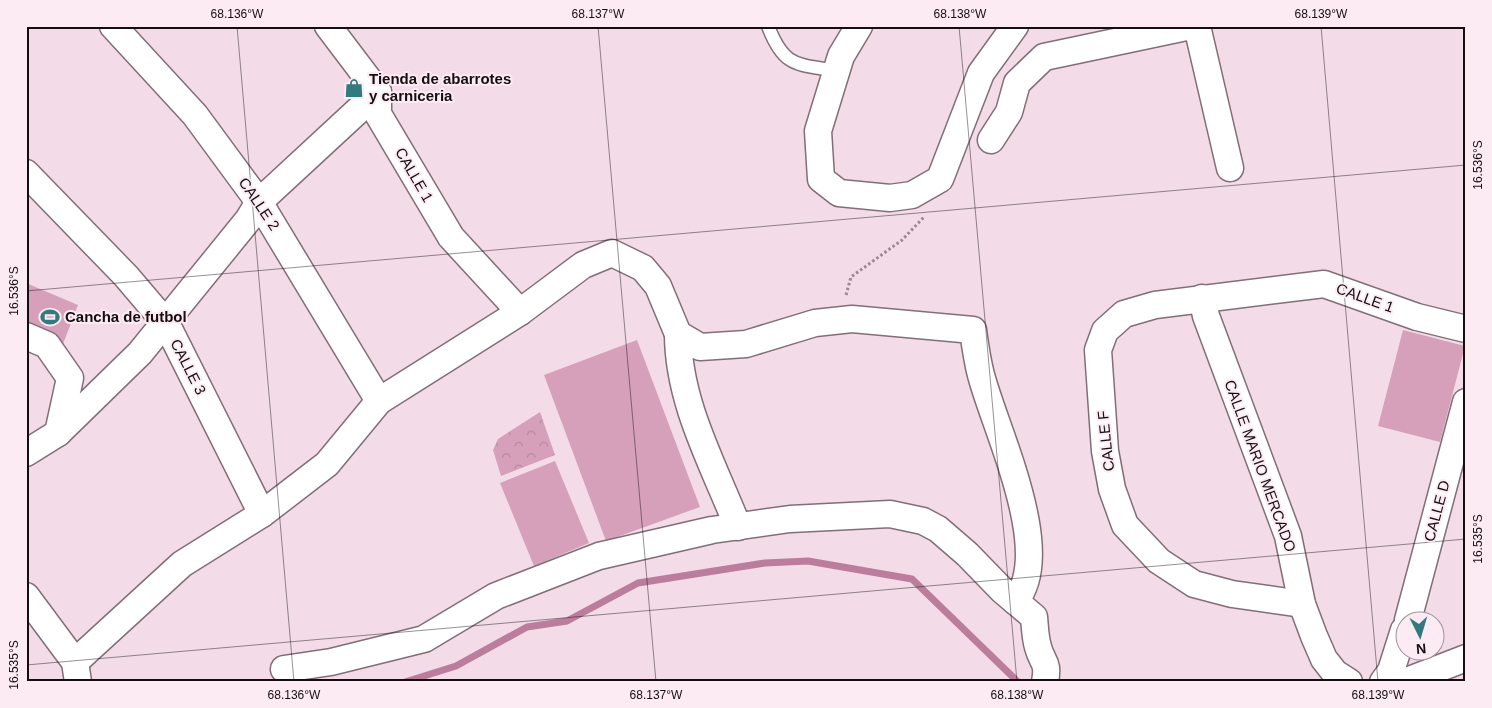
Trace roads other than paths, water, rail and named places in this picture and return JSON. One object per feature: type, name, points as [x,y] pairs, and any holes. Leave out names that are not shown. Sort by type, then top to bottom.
[{"type":"street","name":"CALLE 2","points":[[113,26],[195,115],[259,202],[379,401]]},
{"type":"street","points":[[26,453],[58,433],[140,353],[248,220],[259,202],[378,92],[328,26]]},
{"type":"street","points":[[859,26],[841,56],[818,131],[821,178],[839,193],[890,198],[912,195],[940,179],[980,73],[1015,26]]},
{"type":"street","points":[[991,140],[1009,112],[1017,83],[1044,57],[1191,26]]},
{"type":"street","points":[[1197,26],[1230,168]]},
{"type":"street","name":"CALLE 1","points":[[378,92],[378,114],[451,237],[520,312]]},
{"type":"street","name":"CALLE 3","points":[[26,173],[126,276],[166,323],[262,514]]},
{"type":"street","points":[[26,596],[76,672],[182,564],[262,514],[328,464],[379,401],[520,312],[583,265],[612,253],[643,268],[658,286],[678,334],[678,362],[685,398],[738,526]]},
{"type":"street","name":"CALLE 1","points":[[1202,298],[1324,284],[1417,317],[1466,329]]},
{"type":"street","name":"CALLE F","points":[[1202,298],[1155,305],[1124,314],[1104,331],[1098,350],[1105,451],[1112,489],[1126,525],[1159,561],[1194,584],[1232,594],[1302,604]]},
{"type":"street","name":"CALLE MARIO MERCADO","points":[[1202,298],[1206,316],[1288,536],[1302,604],[1324,660],[1334,673],[1349,682]]},
{"type":"street","points":[[678,334],[700,348],[746,344],[815,323],[838,320],[870,319],[973,330],[980,374],[1022,500],[1028,543],[1026,582],[1023,591],[1015,601]]},
{"type":"street","points":[[26,336],[47,345],[70,378],[58,433]]},
{"type":"street","name":"CALLE D","points":[[1411,610],[1466,402]]},
{"type":"street","points":[[284,669],[331,662],[424,639],[496,596],[599,556],[738,526],[790,519],[874,514],[907,517],[938,528],[1034,617],[1038,648],[1047,668],[1045,682]]},
{"type":"street","points":[[1404,682],[1466,658]]},
{"type":"street","points":[[1383,682],[1391,671],[1394,660]]},
{"type":"lane","points":[[768,26],[775,45],[793,64],[836,70]]},
{"type":"waterway","points":[[405,682],[456,666],[527,627],[567,621],[638,583],[765,563],[808,561],[912,579],[1018,682]]},
{"type":"place","name":"Tienda de abarrotes y carniceria","points":[[354,88]]},
{"type":"place","name":"Cancha de futbol","points":[[50,317]]}]
